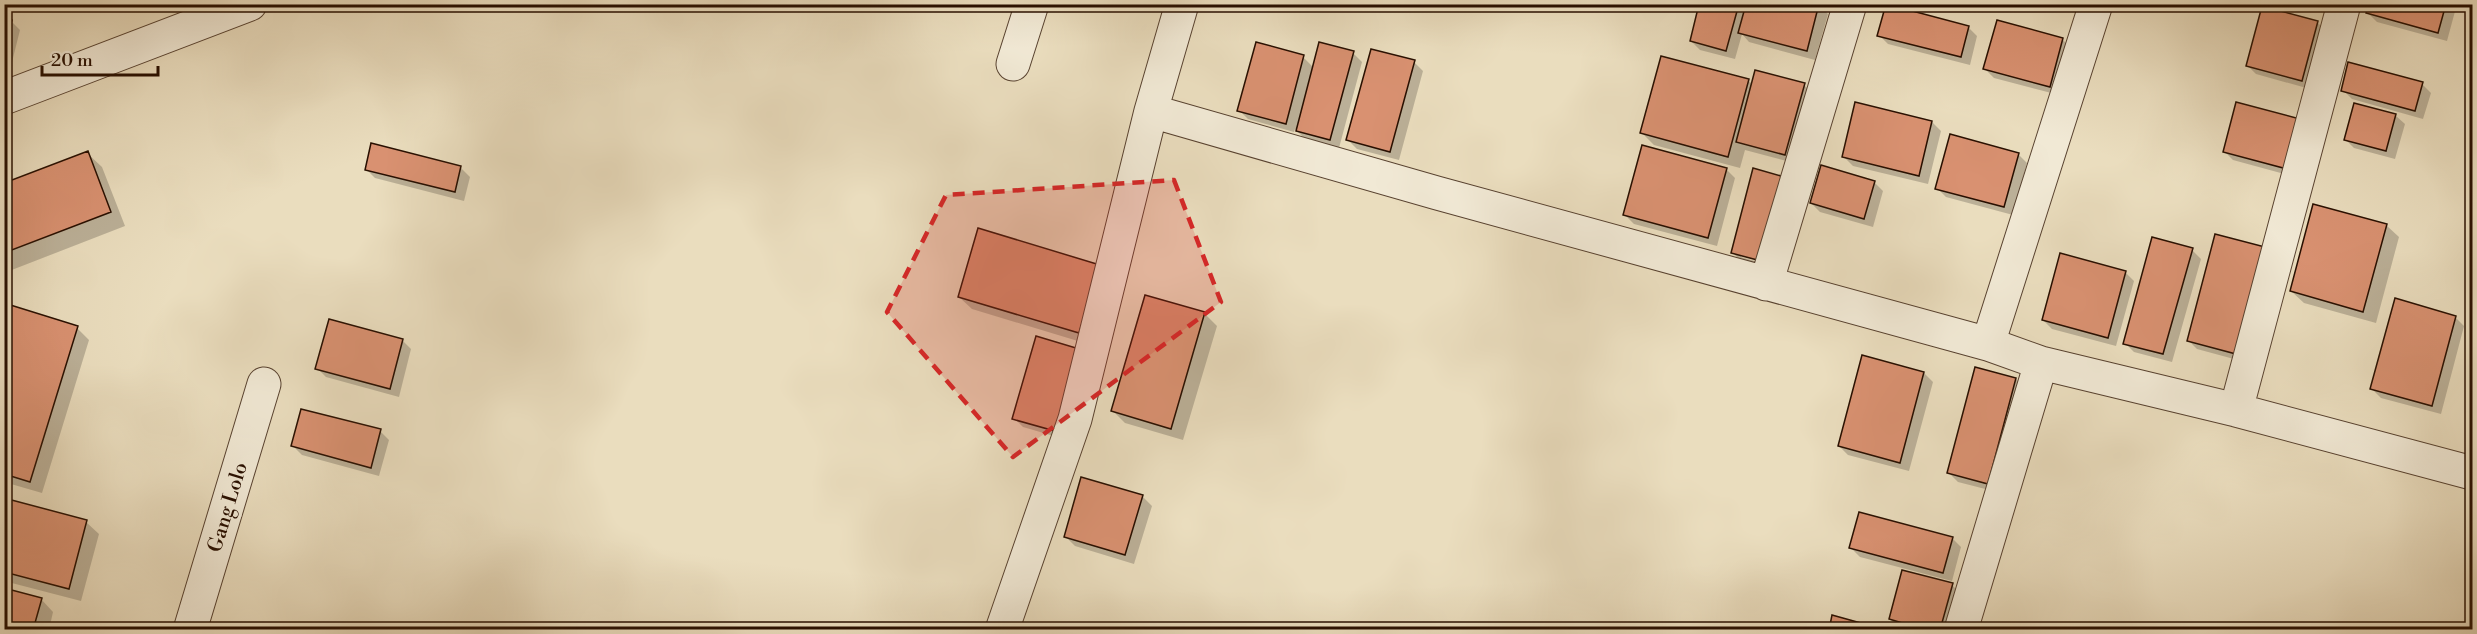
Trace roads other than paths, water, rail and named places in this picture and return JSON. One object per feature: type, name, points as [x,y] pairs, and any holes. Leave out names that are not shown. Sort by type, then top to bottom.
[{"type":"street","points":[[4,98],[201,14],[250,4]]},
{"type":"street","points":[[1013,64],[1032,4]]},
{"type":"street","points":[[1002,630],[1075,419],[1151,111],[1182,4]]},
{"type":"street","points":[[1766,284],[1850,4]]},
{"type":"street","points":[[1988,344],[2096,4]]},
{"type":"street","points":[[2236,410],[2344,4]]},
{"type":"street","points":[[1151,111],[1988,344],[2041,363],[2236,410],[2472,473]]},
{"type":"street","points":[[1961,630],[2041,363]]},
{"type":"street","name":"Gang Lolo","points":[[190,630],[264,384]]}]
